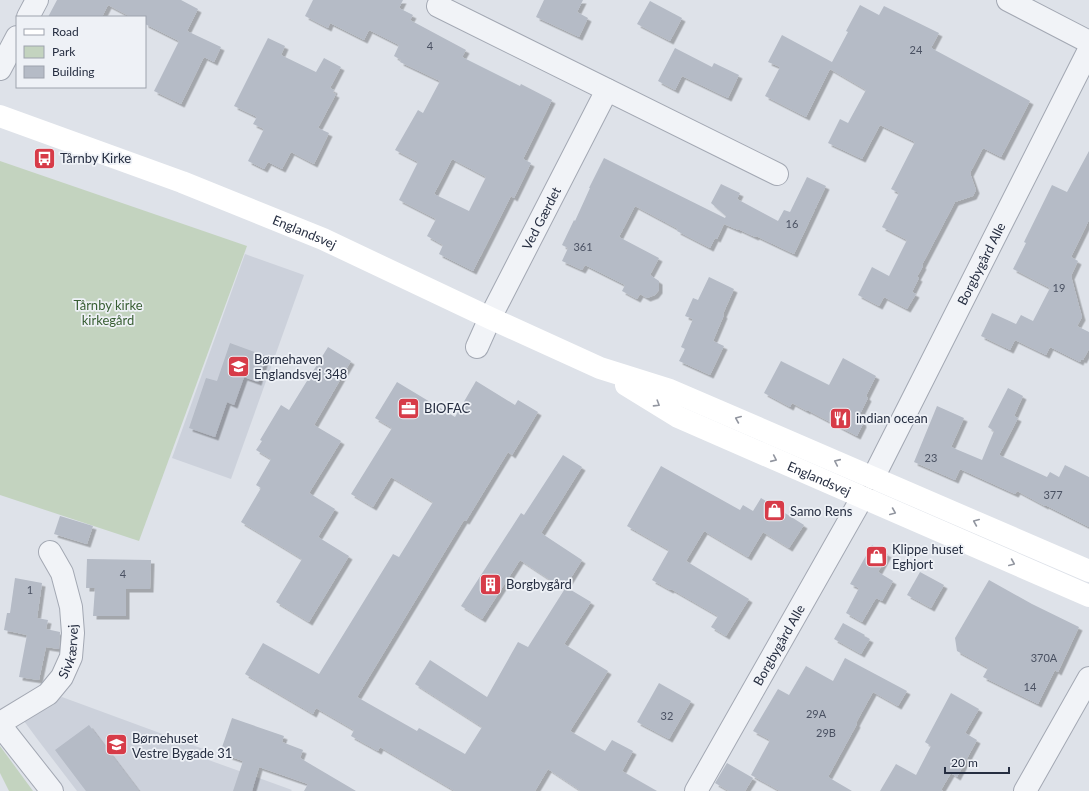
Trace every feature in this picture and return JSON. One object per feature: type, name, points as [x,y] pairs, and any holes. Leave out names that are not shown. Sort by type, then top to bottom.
[{"type":"main road","name":"Englandsvej","points":[[0,116],[182,182],[323,239],[600,368],[670,390],[1089,571]]},
{"type":"main road","name":"Englandsvej","points":[[600,368],[678,417],[1089,596]]},
{"type":"street","points":[[29,16],[37,0]]},
{"type":"street","points":[[1008,0],[1089,42]]},
{"type":"street","points":[[438,6],[777,174]]},
{"type":"street","points":[[0,69],[16,39]]},
{"type":"street","name":"Borgbygård Alle","points":[[873,478],[1089,50]]},
{"type":"street","name":"Ved Gærdet","points":[[477,347],[490,318],[607,90]]},
{"type":"street","name":"Borgbygård Alle","points":[[696,791],[862,498]]},
{"type":"street","name":"Sivkærvej","points":[[0,724],[48,694],[62,677],[71,657],[73,633],[70,607],[62,573],[50,552]]},
{"type":"street","points":[[1025,791],[1089,678]]},
{"type":"street","points":[[0,724],[52,791]]},
{"type":"shaded area","name":"Børnehaven Englandsvej 348","points":[[245,254],[304,275],[231,479],[172,458]]},
{"type":"shaded area","name":"Børnehuset Vestre Bygade 31","points":[[62,697],[206,750],[203,758],[292,790],[77,791],[24,721]]},
{"type":"green space","name":"Tårnby kirke kirkegård","points":[[0,161],[247,246],[139,541],[0,495]]},
{"type":"green space","points":[[0,746],[33,791],[9,791],[0,773]]},
{"type":"building","points":[[57,0],[181,0],[198,9],[187,31],[221,47],[214,62],[204,57],[181,104],[154,91],[179,41],[146,24],[146,16],[129,16],[108,5],[102,16],[49,16]]},
{"type":"building","points":[[313,0],[403,0],[399,8],[413,15],[410,20],[466,50],[462,57],[552,100],[523,159],[531,163],[514,198],[511,196],[473,271],[439,254],[443,245],[427,236],[436,219],[399,200],[418,162],[395,150],[418,110],[423,113],[440,81],[400,62],[401,60],[394,56],[399,45],[369,30],[364,40],[330,23],[328,28],[305,16]],"holes":[[[452,159],[486,177],[469,211],[434,194]]]},
{"type":"building","points":[[544,0],[583,0],[577,12],[588,18],[579,37],[536,17]]},
{"type":"building","points":[[650,1],[682,18],[670,41],[637,24]]},
{"type":"building","points":[[860,5],[879,15],[884,6],[939,33],[931,48],[1030,101],[1001,157],[983,148],[970,173],[976,190],[973,196],[955,202],[922,265],[923,266],[917,277],[919,278],[912,292],[916,294],[907,309],[884,297],[879,306],[858,295],[872,267],[889,276],[907,240],[882,227],[899,193],[891,189],[915,142],[880,125],[862,159],[828,143],[840,119],[848,123],[866,90],[830,69],[806,117],[765,96],[780,67],[768,62],[782,35],[832,62]]},
{"type":"building","points":[[268,38],[285,46],[281,55],[316,72],[324,58],[341,67],[330,88],[334,90],[333,93],[336,94],[318,128],[329,133],[314,164],[291,152],[282,169],[268,162],[264,169],[248,161],[264,129],[253,124],[257,117],[234,106]]},
{"type":"building","points":[[675,48],[712,67],[714,63],[739,75],[728,98],[682,76],[675,90],[658,81]]},
{"type":"building","points":[[1089,151],[1089,220],[1071,257],[1078,261],[1071,276],[1082,317],[1077,326],[1089,332],[1089,349],[1083,360],[1081,359],[1080,362],[1050,347],[1046,355],[1015,340],[1010,350],[981,336],[992,313],[1016,324],[1021,315],[1033,321],[1050,288],[1013,269],[1026,243],[1024,242],[1052,185],[1067,192]]},
{"type":"building","points":[[604,158],[725,218],[726,216],[711,203],[721,184],[740,193],[737,199],[778,221],[784,210],[790,212],[807,177],[826,186],[794,254],[756,236],[755,237],[724,224],[717,239],[715,238],[710,248],[677,231],[678,229],[635,206],[619,237],[659,258],[650,275],[659,281],[659,290],[655,295],[647,298],[640,294],[637,299],[622,291],[625,285],[585,265],[582,270],[562,261],[568,248],[562,245],[574,220],[575,221]]},
{"type":"building","points":[[709,277],[734,289],[713,341],[724,346],[710,375],[679,361],[685,349],[681,347],[693,319],[685,316],[693,298],[698,300]]},
{"type":"building","points":[[230,343],[266,356],[258,382],[244,377],[234,405],[227,402],[215,437],[189,428],[206,378],[217,381]]},
{"type":"building","points":[[328,347],[351,361],[314,425],[341,441],[309,493],[335,509],[318,537],[349,556],[309,622],[276,602],[302,559],[241,522],[261,488],[256,485],[271,459],[256,450],[262,441],[260,440],[281,405],[289,410]]},
{"type":"building","points":[[843,358],[876,376],[866,396],[868,398],[860,414],[863,424],[857,436],[792,403],[790,407],[764,393],[781,361],[829,385]]},
{"type":"building","points":[[476,381],[515,405],[518,400],[538,412],[512,455],[508,452],[466,521],[464,520],[357,697],[417,731],[419,728],[465,754],[482,727],[415,684],[430,660],[487,697],[518,642],[528,647],[566,587],[591,602],[564,644],[608,671],[570,731],[605,751],[612,740],[633,751],[622,771],[657,791],[581,791],[548,769],[535,791],[455,791],[380,747],[378,751],[351,736],[354,730],[316,708],[313,714],[245,674],[263,643],[319,674],[393,554],[399,557],[433,502],[391,477],[373,507],[351,494],[392,428],[375,418],[397,382],[455,417]]},
{"type":"building","points":[[1008,388],[1023,396],[1014,416],[1018,418],[999,455],[1047,477],[1050,472],[1059,477],[1065,465],[1089,477],[1089,527],[1017,491],[1015,494],[960,469],[955,480],[914,462],[937,406],[964,418],[951,447],[982,460],[994,431],[988,427]]},
{"type":"building","points":[[563,455],[582,467],[541,533],[582,560],[564,589],[520,560],[482,619],[461,606],[521,513],[524,515]]},
{"type":"building","points":[[661,466],[740,510],[743,505],[753,511],[761,498],[804,525],[789,548],[763,532],[748,557],[704,531],[686,561],[749,599],[726,636],[711,627],[718,616],[652,580],[669,550],[627,526]]},
{"type":"building","points":[[60,516],[93,526],[87,544],[54,534]]},
{"type":"building","points":[[872,545],[888,554],[878,572],[893,581],[882,601],[876,598],[862,622],[846,613],[859,588],[850,584]]},
{"type":"building","points":[[87,559],[151,560],[150,589],[126,589],[126,616],[93,616],[95,588],[86,588]]},
{"type":"building","points":[[920,572],[944,585],[931,608],[907,595]]},
{"type":"building","points":[[15,578],[42,583],[37,618],[48,620],[46,629],[60,632],[59,649],[46,647],[39,680],[19,677],[27,635],[4,630],[7,613],[10,613]]},
{"type":"building","points":[[989,580],[1032,604],[1079,627],[1058,672],[1055,670],[1038,704],[983,677],[988,668],[957,651],[955,638]]},
{"type":"building","points":[[843,623],[870,639],[861,654],[834,639]]},
{"type":"building","points":[[845,658],[907,691],[898,706],[873,692],[828,777],[852,791],[780,791],[751,775],[770,740],[753,731],[778,689],[789,695],[806,666],[833,681]]},
{"type":"building","points":[[659,683],[691,701],[669,739],[637,722]]},
{"type":"building","points":[[951,693],[979,709],[965,733],[977,740],[957,777],[951,773],[941,790],[943,791],[880,791],[896,764],[916,775],[931,746],[925,742]]},
{"type":"building","points":[[232,718],[284,736],[282,742],[303,750],[300,758],[356,791],[304,791],[308,784],[259,767],[252,791],[233,791],[243,761],[220,753]]},
{"type":"building","points":[[89,725],[139,791],[86,791],[55,750]]},
{"type":"building","points":[[727,763],[753,778],[745,791],[729,791],[715,783]]},
{"type":"place","name":"Tårnby Kirke","points":[[44,158]]},
{"type":"place","name":"Børnehaven Englandsvej 348","points":[[238,366]]},
{"type":"place","name":"BIOFAC","points":[[408,408]]},
{"type":"place","name":"indian ocean","points":[[840,418]]},
{"type":"place","name":"Samo Rens","points":[[775,511]]},
{"type":"place","name":"Klippe huset Eghjort","points":[[876,556]]},
{"type":"place","name":"Borgbygård","points":[[490,584]]},
{"type":"place","name":"Børnehuset Vestre Bygade 31","points":[[117,745]]}]
